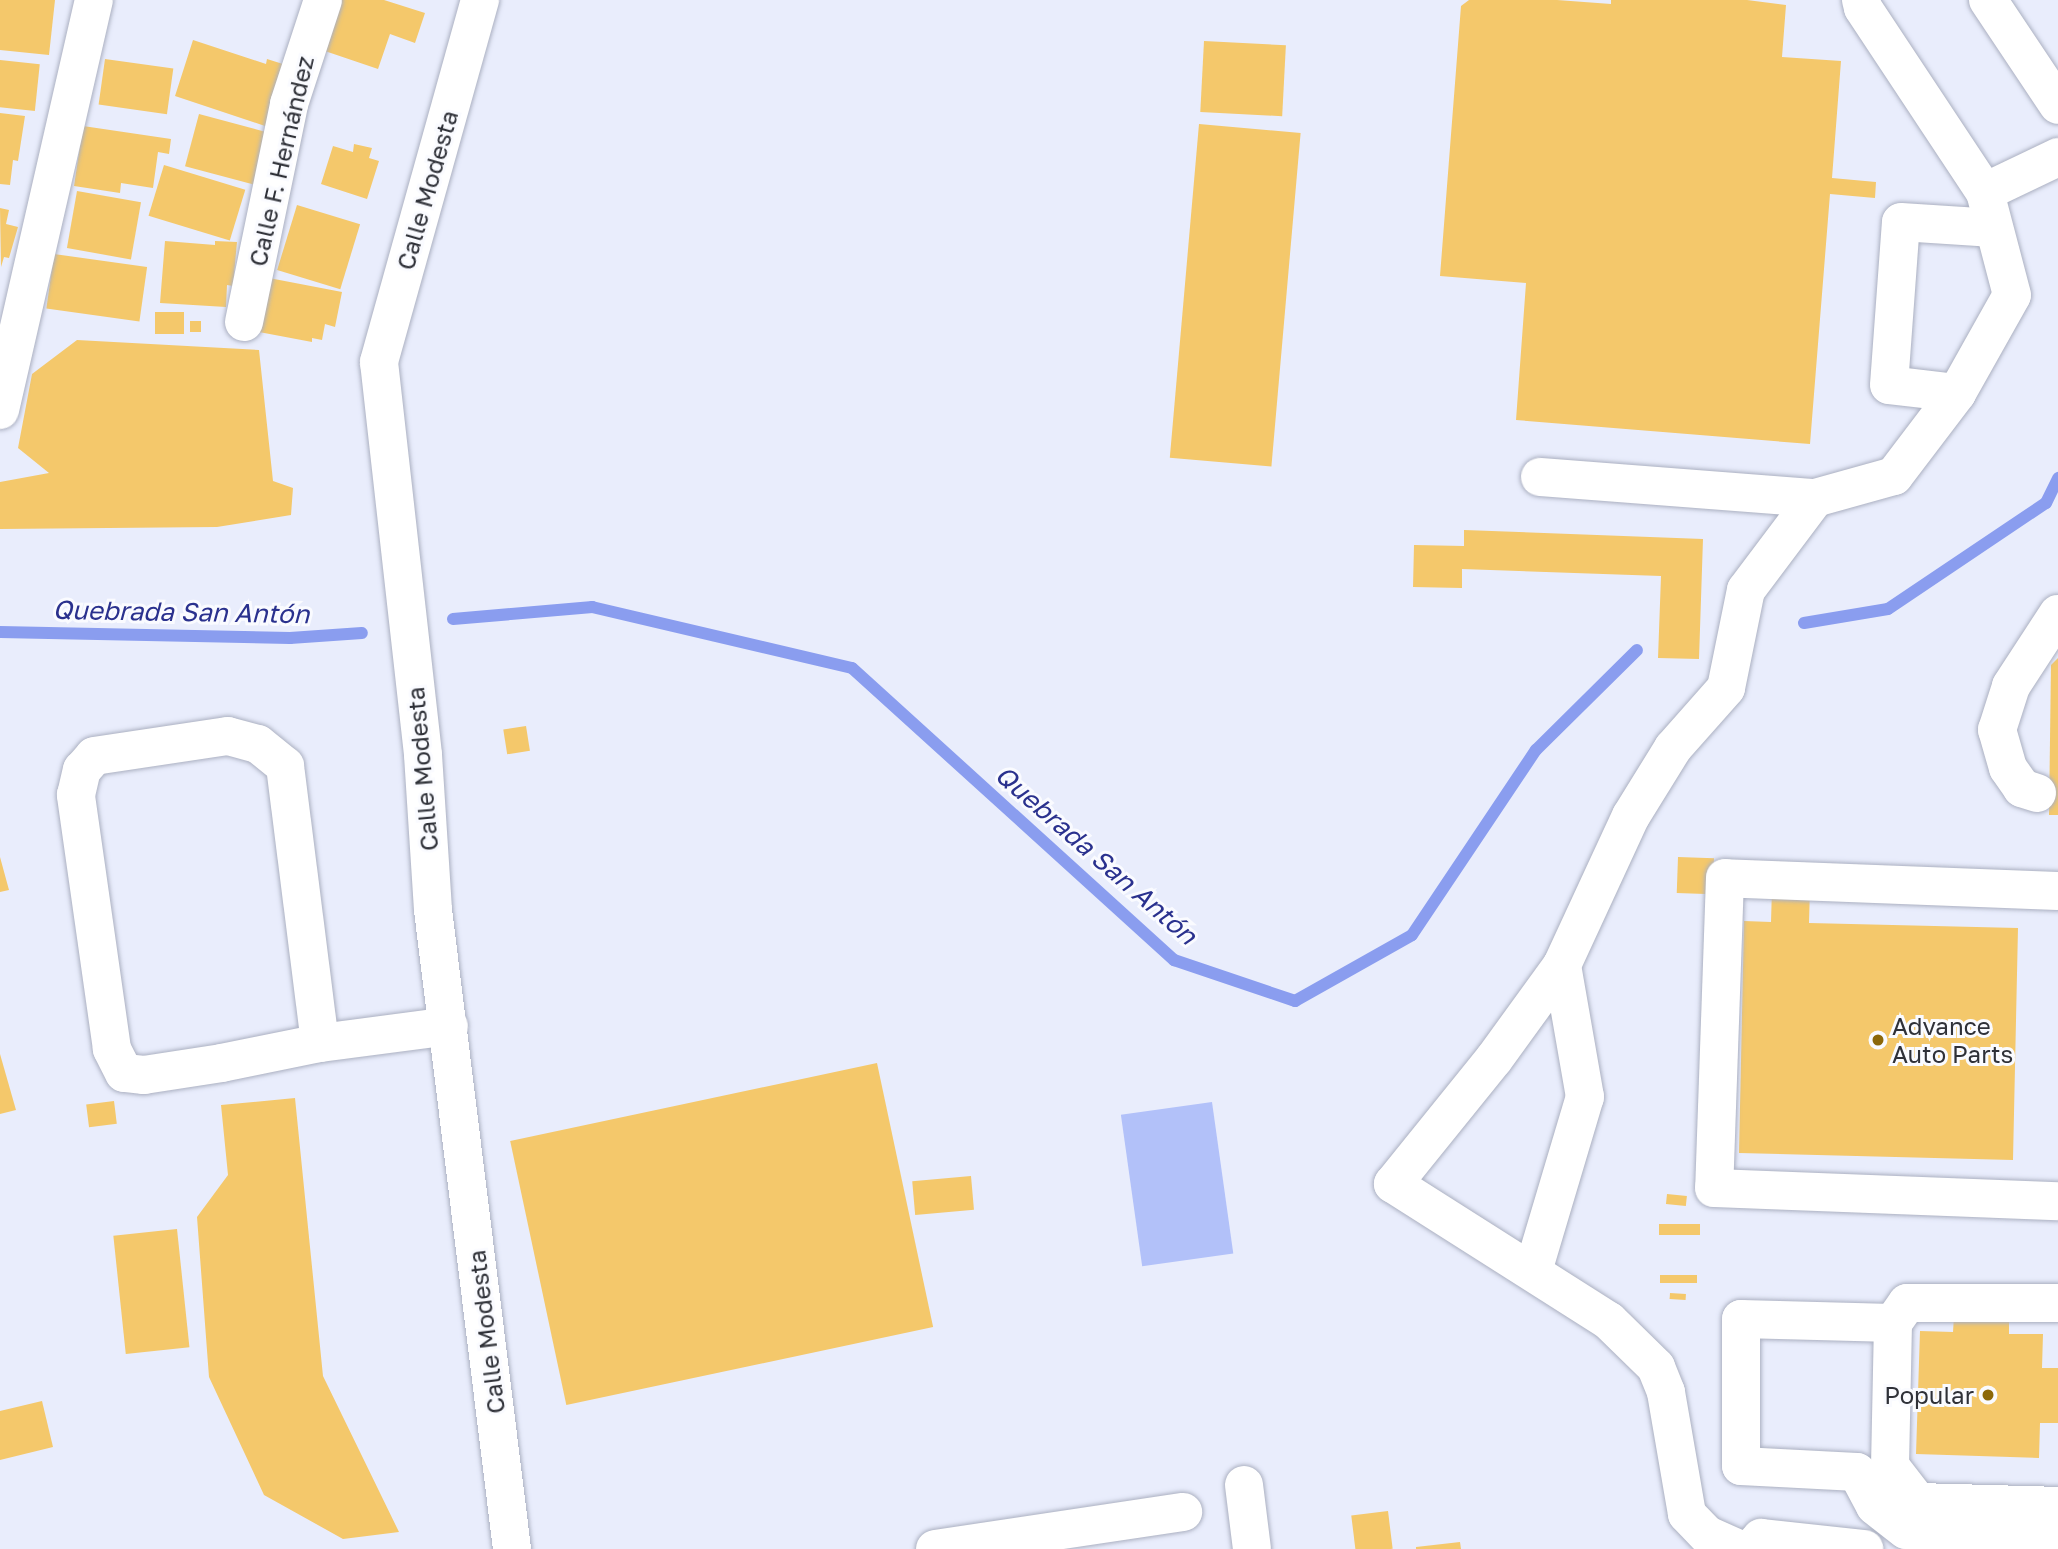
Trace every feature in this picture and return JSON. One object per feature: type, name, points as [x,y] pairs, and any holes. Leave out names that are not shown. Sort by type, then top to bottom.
[{"type":"street","points":[[0,410],[94,0]]},
{"type":"street","name":"Calle F. Hernández","points":[[244,323],[289,104],[323,0]]},
{"type":"street","name":"Calle Modesta","points":[[480,0],[379,362],[423,755],[433,910],[512,1549]]},
{"type":"street","points":[[1540,477],[1815,498],[1895,476],[1957,393],[2012,295],[1990,210],[1863,8],[1861,0]]},
{"type":"street","points":[[1988,0],[2058,105]]},
{"type":"street","points":[[1957,393],[1889,385],[1901,222],[1990,210],[2058,157]]},
{"type":"street","points":[[1739,1549],[1707,1535],[1687,1514],[1666,1392],[1656,1367],[1609,1321],[1393,1184],[1494,1059],[1562,965],[1630,816],[1673,748],[1726,688],[1746,590],[1815,498]]},
{"type":"street","points":[[2037,793],[2022,788],[2008,768],[1997,730],[2011,686],[2058,614]]},
{"type":"street","points":[[320,1043],[285,766],[258,744],[228,736],[94,756],[82,770],[76,795],[112,1049],[124,1073],[144,1075],[222,1063],[320,1043],[449,1026]]},
{"type":"street","points":[[2058,891],[1725,878],[1714,1188],[2058,1201]]},
{"type":"street","points":[[1533,1271],[1584,1097],[1562,965]]},
{"type":"street","points":[[2058,1303],[1907,1303],[1893,1323],[1890,1466],[1918,1502],[2058,1506]]},
{"type":"street","points":[[1893,1323],[1741,1319],[1741,1466],[1857,1472],[1875,1506],[1906,1530],[2058,1534]]},
{"type":"street","points":[[1244,1485],[1252,1549]]},
{"type":"street","points":[[935,1549],[1183,1512]]},
{"type":"street","points":[[1751,1549],[1762,1538],[1864,1549]]},
{"type":"shaded area","points":[[1212,1102],[1233,1254],[1142,1266],[1121,1115]]},
{"type":"building","points":[[0,0],[55,0],[49,55],[0,50]]},
{"type":"building","points":[[335,0],[384,0],[425,13],[415,43],[390,34],[378,69],[319,49]]},
{"type":"building","points":[[1469,0],[1557,0],[1611,4],[1611,0],[1747,0],[1786,5],[1782,57],[1841,61],[1832,178],[1876,182],[1875,198],[1830,194],[1810,444],[1516,420],[1526,283],[1440,276],[1461,6]]},
{"type":"building","points":[[193,40],[266,64],[267,59],[286,65],[265,126],[175,96]]},
{"type":"building","points":[[1204,41],[1286,45],[1282,116],[1200,112]]},
{"type":"building","points":[[105,59],[173,69],[167,114],[99,105]]},
{"type":"building","points":[[0,60],[40,64],[35,111],[0,107]]},
{"type":"building","points":[[0,113],[25,116],[18,161],[13,160],[10,185],[0,184]]},
{"type":"building","points":[[199,114],[268,132],[254,185],[185,166]]},
{"type":"building","points":[[1199,124],[1301,133],[1271,467],[1170,458]]},
{"type":"building","points":[[83,126],[171,139],[169,154],[158,152],[153,188],[121,183],[120,193],[74,186]]},
{"type":"building","points":[[354,144],[372,148],[369,158],[379,161],[367,199],[321,184],[333,146],[353,152]]},
{"type":"building","points":[[164,165],[245,190],[230,241],[149,216]]},
{"type":"building","points":[[77,191],[141,202],[131,259],[67,248]]},
{"type":"building","points":[[297,205],[360,224],[340,289],[277,270]]},
{"type":"building","points":[[0,208],[9,210],[6,224],[18,227],[9,258],[4,257],[1,267]]},
{"type":"building","points":[[165,241],[215,245],[215,241],[237,242],[233,286],[227,285],[226,307],[160,303]]},
{"type":"building","points":[[54,254],[147,267],[139,322],[46,308]]},
{"type":"building","points":[[269,278],[342,292],[335,327],[325,324],[322,340],[312,338],[312,342],[259,332]]},
{"type":"building","points":[[155,312],[184,312],[184,334],[155,334]]},
{"type":"building","points":[[190,321],[201,321],[201,332],[190,332]]},
{"type":"building","points":[[77,340],[259,350],[273,481],[293,488],[291,515],[217,527],[0,529],[0,482],[49,473],[18,448],[32,374]]},
{"type":"building","points":[[1464,530],[1703,539],[1699,659],[1658,658],[1661,576],[1462,569],[1462,588],[1413,587],[1414,545],[1464,546]]},
{"type":"building","points":[[2058,658],[2058,815],[2049,815],[2051,665]]},
{"type":"building","points":[[526,726],[530,751],[507,754],[503,730]]},
{"type":"building","points":[[0,857],[9,890],[0,892]]},
{"type":"building","points":[[1678,857],[1714,858],[1713,894],[1677,893]]},
{"type":"building","name":"Advance Auto Parts","points":[[1772,888],[1810,888],[1809,923],[2018,928],[2013,1160],[1739,1153],[1744,921],[1771,922]]},
{"type":"building","points":[[0,1054],[16,1110],[0,1114]]},
{"type":"building","points":[[877,1063],[933,1327],[566,1405],[510,1141]]},
{"type":"building","points":[[295,1098],[323,1376],[399,1532],[343,1539],[264,1495],[209,1377],[197,1217],[228,1175],[221,1105]]},
{"type":"building","points":[[114,1101],[117,1124],[89,1127],[86,1104]]},
{"type":"building","points":[[971,1176],[974,1210],[915,1215],[912,1181]]},
{"type":"building","points":[[1667,1194],[1687,1196],[1686,1206],[1666,1204]]},
{"type":"building","points":[[1659,1224],[1700,1224],[1700,1235],[1659,1235]]},
{"type":"building","points":[[177,1229],[189,1347],[126,1354],[113,1236]]},
{"type":"building","points":[[1660,1275],[1697,1275],[1697,1283],[1660,1283]]},
{"type":"building","points":[[1670,1293],[1686,1294],[1686,1300],[1670,1299]]},
{"type":"building","name":"Popular","points":[[1954,1316],[2009,1317],[2009,1334],[2043,1334],[2042,1368],[2058,1368],[2058,1423],[2040,1423],[2039,1458],[1916,1454],[1920,1331],[1953,1332]]},
{"type":"building","points":[[42,1401],[53,1447],[0,1460],[0,1411]]},
{"type":"building","points":[[1388,1511],[1393,1549],[1355,1549],[1351,1516]]},
{"type":"building","points":[[1460,1542],[1461,1549],[1416,1549],[1416,1547]]},
{"type":"waterway","name":"Quebrada San Antón","points":[[1804,623],[1888,609],[2046,503],[2058,478]]},
{"type":"waterway","name":"Quebrada San Antón","points":[[453,619],[592,607],[852,668],[1174,960],[1295,1001],[1412,935],[1536,750],[1637,650]]},
{"type":"waterway","name":"Quebrada San Antón","points":[[0,632],[290,638],[362,633]]},
{"type":"place","name":"Advance Auto Parts","points":[[1878,1040]]},
{"type":"place","name":"Popular","points":[[1988,1395]]}]
